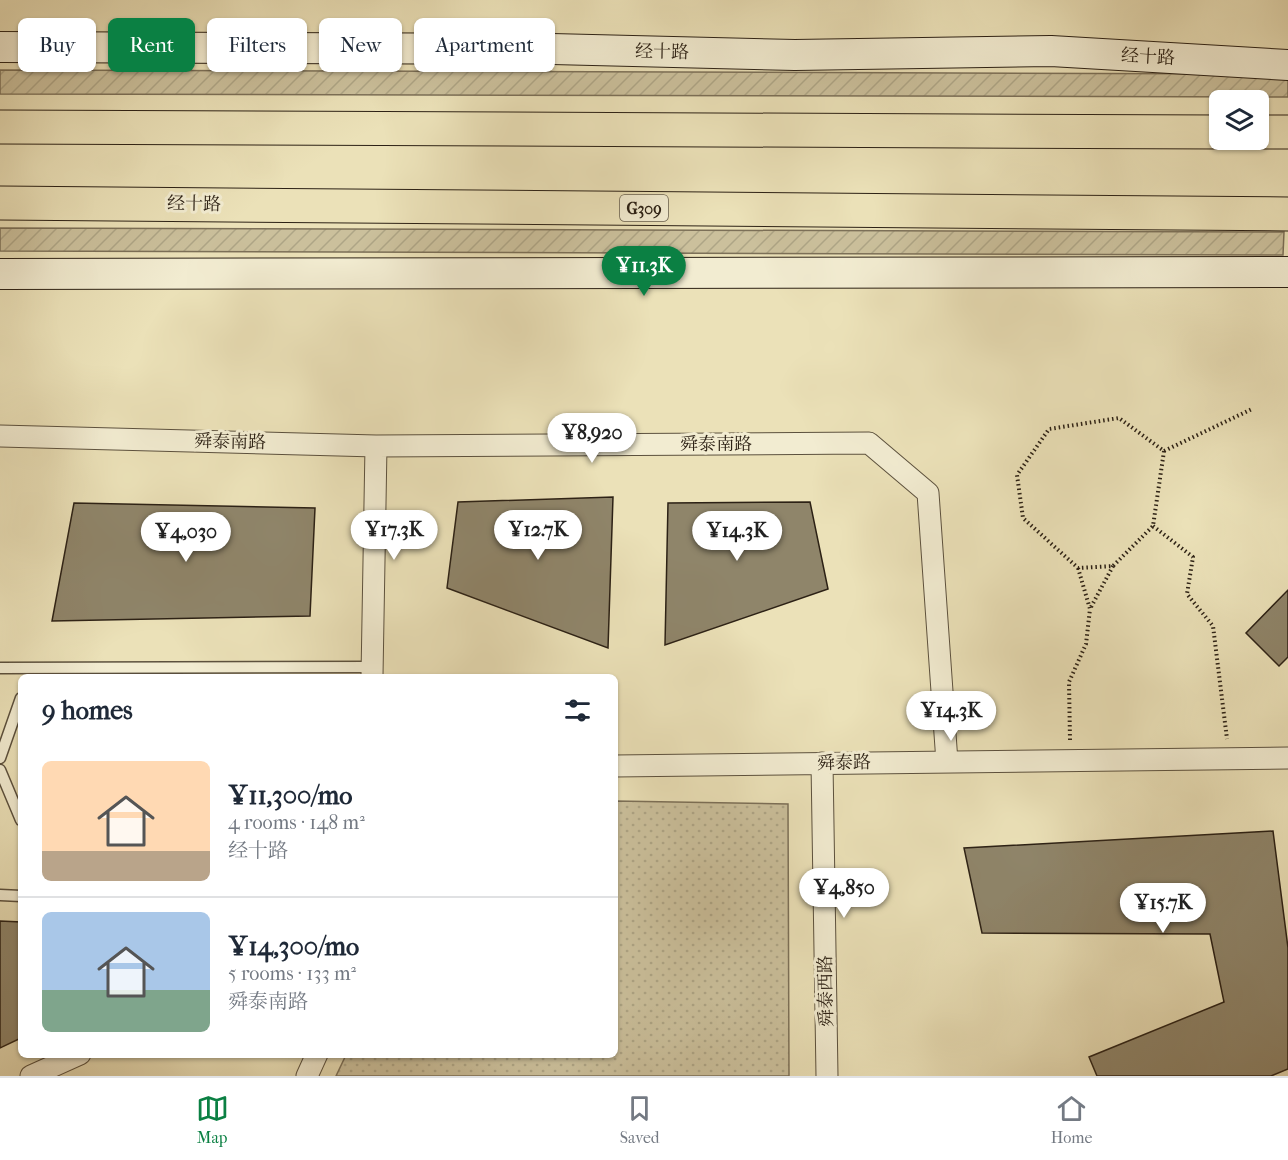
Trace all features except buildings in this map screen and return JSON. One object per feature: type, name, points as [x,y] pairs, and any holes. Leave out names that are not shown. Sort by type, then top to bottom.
[{"type":"highway","points":[[0,127],[1209,132]]},
{"type":"highway","points":[[1269,132],[1288,132]]},
{"type":"highway","name":"经十路","points":[[0,203],[1288,214]]},
{"type":"main road","name":"经十路","points":[[0,46],[552,49],[795,55],[1051,51],[1288,65]]},
{"type":"main road","points":[[0,274],[1288,272]]},
{"type":"street","name":"舜泰南路","points":[[0,436],[376,446],[869,443],[928,493],[947,762]]},
{"type":"street","points":[[373,672],[376,446]]},
{"type":"street","name":"舜泰路","points":[[618,766],[1288,758]]},
{"type":"street","name":"舜泰西路","points":[[822,763],[828,1076]]},
{"type":"street","points":[[31,1076],[71,1058]]},
{"type":"street","points":[[307,1076],[315,1058]]},
{"type":"lane","points":[[0,668],[30,672],[373,672]]},
{"type":"lane","points":[[0,758],[18,707]]},
{"type":"lane","points":[[0,770],[18,813]]},
{"type":"lane","points":[[0,895],[18,896]]},
{"type":"path","points":[[1164,451],[1252,409]]},
{"type":"path","points":[[1090,609],[1078,568],[1023,518],[1017,475],[1049,429],[1119,418],[1164,451]]},
{"type":"path","points":[[1071,760],[1069,682],[1086,644],[1090,609],[1113,566],[1153,526],[1164,451]]},
{"type":"path","points":[[1153,526],[1193,558],[1187,594],[1213,626],[1230,758]]},
{"type":"path","points":[[1078,568],[1113,566]]},
{"type":"shaded area","points":[[0,70],[18,70],[18,72],[96,70],[1288,74],[1288,97],[1269,97],[1269,90],[1209,90],[1209,97],[0,94]]},
{"type":"shaded area","points":[[0,228],[1284,232],[1283,255],[0,251]]},
{"type":"shaded area","points":[[618,801],[788,804],[789,1076],[336,1076],[345,1058],[618,1058]]}]
